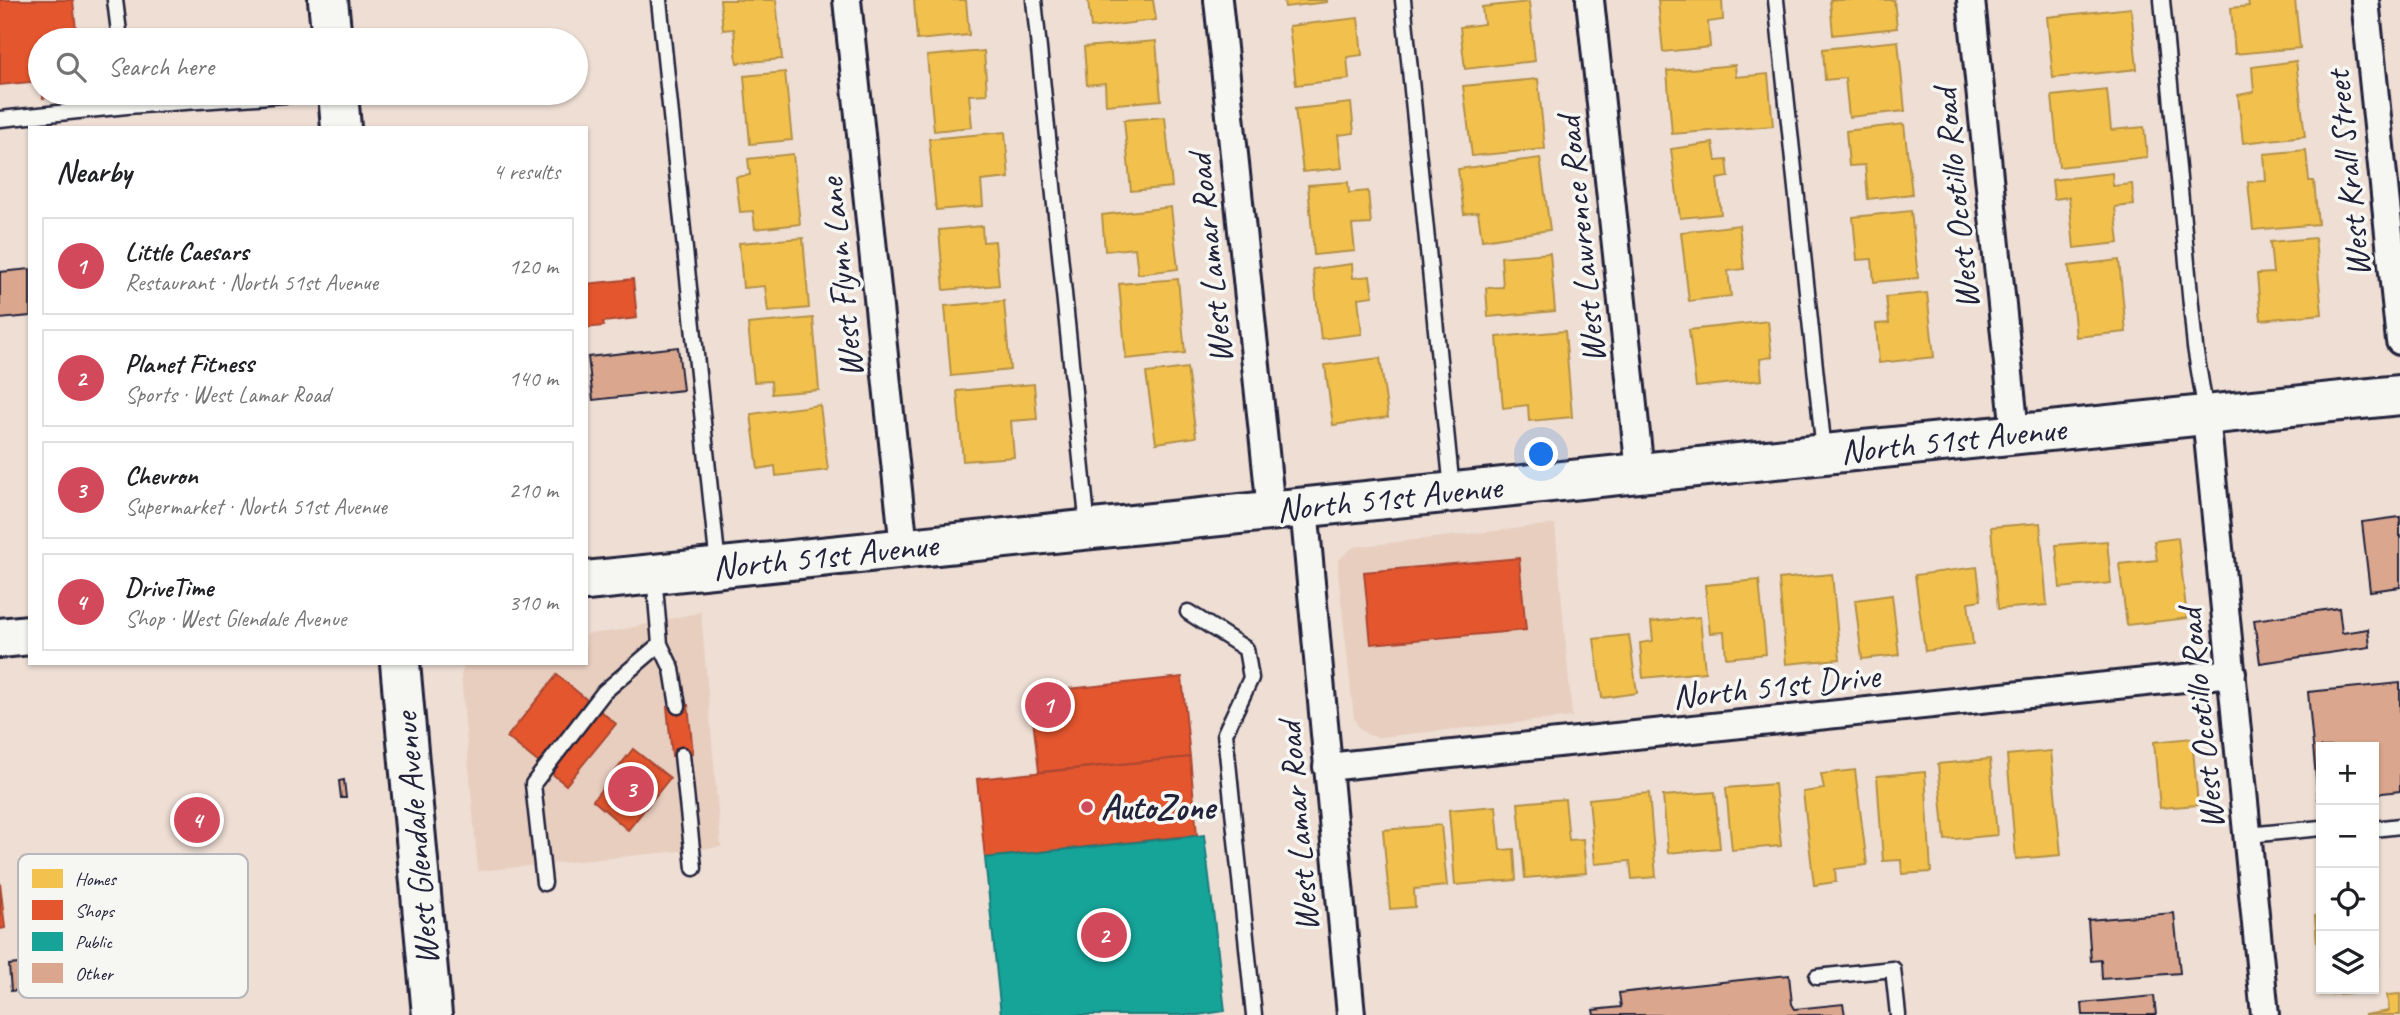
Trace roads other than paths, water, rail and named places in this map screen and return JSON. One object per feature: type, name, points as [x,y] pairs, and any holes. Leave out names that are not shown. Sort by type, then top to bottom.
[{"type":"main road","points":[[328,0],[331,28]]},
{"type":"main road","points":[[339,105],[341,126]]},
{"type":"main road","name":"North 51st Avenue","points":[[588,581],[2400,395]]},
{"type":"main road","points":[[0,638],[28,635]]},
{"type":"main road","name":"West Glendale Avenue","points":[[400,665],[432,1015]]},
{"type":"street","name":"West Flynn Lane","points":[[847,0],[904,548]]},
{"type":"street","name":"West Lamar Road","points":[[1218,0],[1288,509],[1327,767],[1350,1015]]},
{"type":"street","name":"West Lawrence Road","points":[[1590,0],[1640,472]]},
{"type":"street","name":"West Ocotillo Road","points":[[1971,0],[2015,433]]},
{"type":"street","name":"West Krall Street","points":[[2365,0],[2400,341]]},
{"type":"street","name":"West Ocotillo Road","points":[[2206,415],[2266,1015]]},
{"type":"street","name":"North 51st Drive","points":[[1327,767],[2232,673]]},
{"type":"lane","points":[[115,0],[118,28]]},
{"type":"lane","points":[[659,0],[719,567]]},
{"type":"lane","points":[[1034,0],[1088,529]]},
{"type":"lane","points":[[1403,0],[1452,491]]},
{"type":"lane","points":[[1776,0],[1824,453]]},
{"type":"lane","points":[[2162,0],[2195,347],[2206,415]]},
{"type":"lane","points":[[0,119],[89,105]]},
{"type":"lane","points":[[654,574],[660,645],[672,669],[678,706]]},
{"type":"lane","points":[[1188,612],[1246,649],[1251,678],[1225,733],[1254,1015]]},
{"type":"lane","points":[[544,883],[533,783],[604,692],[660,645]]},
{"type":"lane","points":[[682,755],[694,867]]},
{"type":"lane","points":[[2379,829],[2400,827]]},
{"type":"lane","points":[[2248,835],[2316,828]]},
{"type":"lane","points":[[1817,977],[1893,969],[1898,1015]]},
{"type":"place","name":"Little Caesars","points":[[1048,705]]},
{"type":"place","name":"Chevron","points":[[631,789]]},
{"type":"place","name":"AutoZone","points":[[1087,807]]},
{"type":"place","name":"DriveTime","points":[[197,820]]},
{"type":"place","name":"Planet Fitness","points":[[1104,935]]}]
